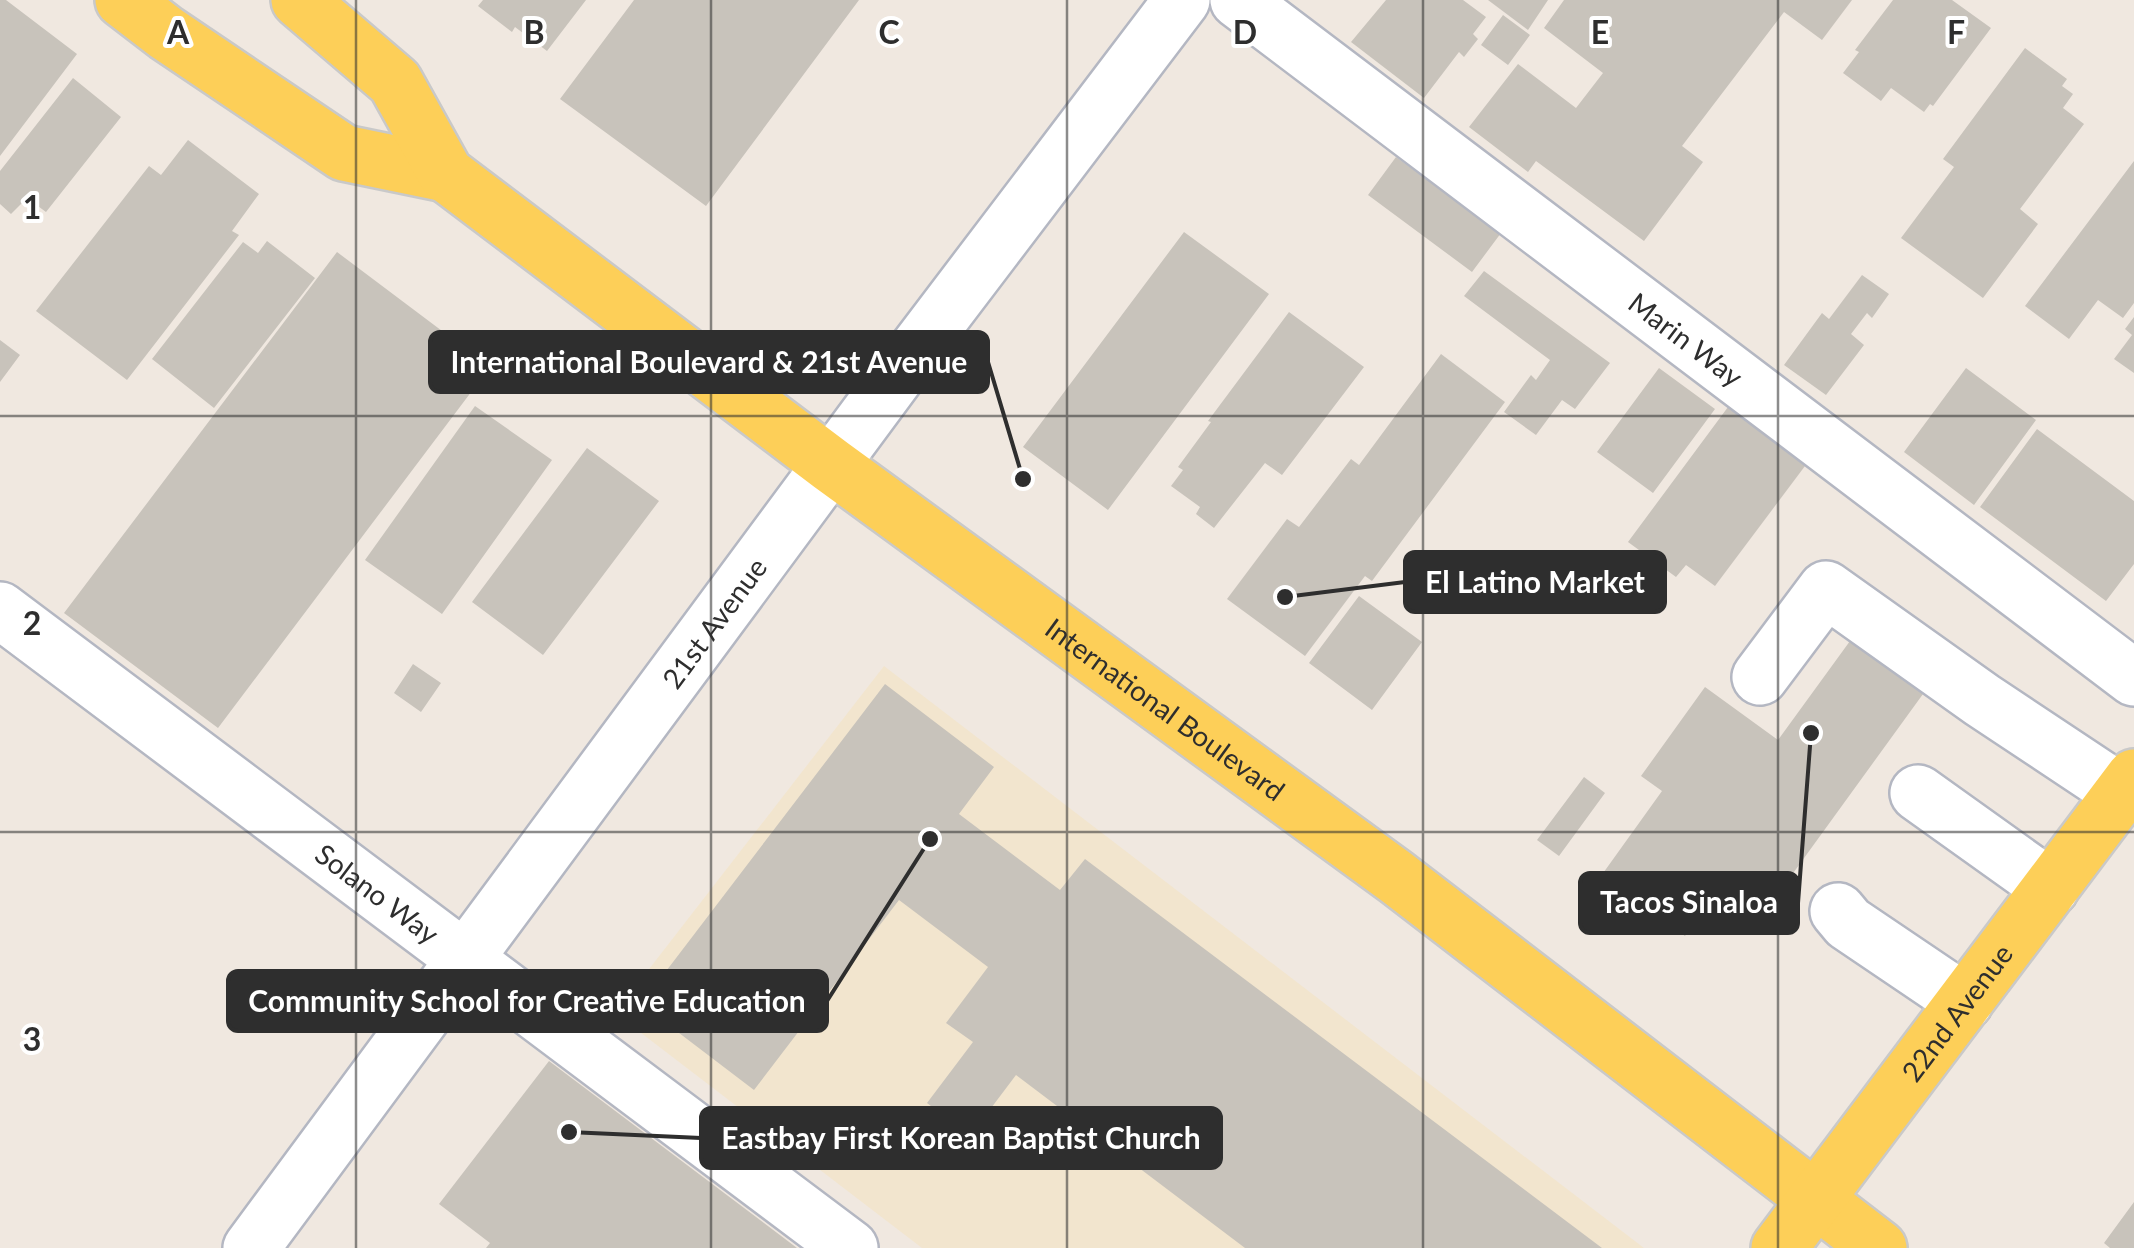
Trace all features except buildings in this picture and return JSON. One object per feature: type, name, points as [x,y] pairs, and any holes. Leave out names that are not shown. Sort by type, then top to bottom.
[{"type":"main road","name":"International Boulevard","points":[[123,0],[344,153],[446,174]]},
{"type":"main road","name":"International Boulevard","points":[[299,0],[395,82],[446,174],[831,464],[1396,877],[1879,1248]]},
{"type":"main road","name":"22nd Avenue","points":[[1779,1248],[2128,785]]},
{"type":"street","name":"21st Avenue","points":[[251,1248],[831,464],[1182,0]]},
{"type":"street","name":"Marin Way","points":[[1238,0],[2134,678]]},
{"type":"street","points":[[1760,678],[1826,589],[1982,700],[2128,785]]},
{"type":"street","name":"Solano Way","points":[[0,610],[850,1248]]},
{"type":"street","points":[[1918,793],[2051,888]]},
{"type":"street","points":[[1838,912],[1848,923],[1964,1002]]},
{"type":"shaded area","points":[[884,666],[1644,1248],[922,1248],[615,1013]]},
{"type":"place","name":"International Boulevard & 21st Avenue","points":[[1023,479]]},
{"type":"place","name":"El Latino Market","points":[[1285,597]]},
{"type":"place","name":"Tacos Sinaloa","points":[[1811,733]]},
{"type":"place","name":"Community School for Creative Education","points":[[930,839]]},
{"type":"place","name":"Eastbay First Korean Baptist Church","points":[[569,1132]]}]
